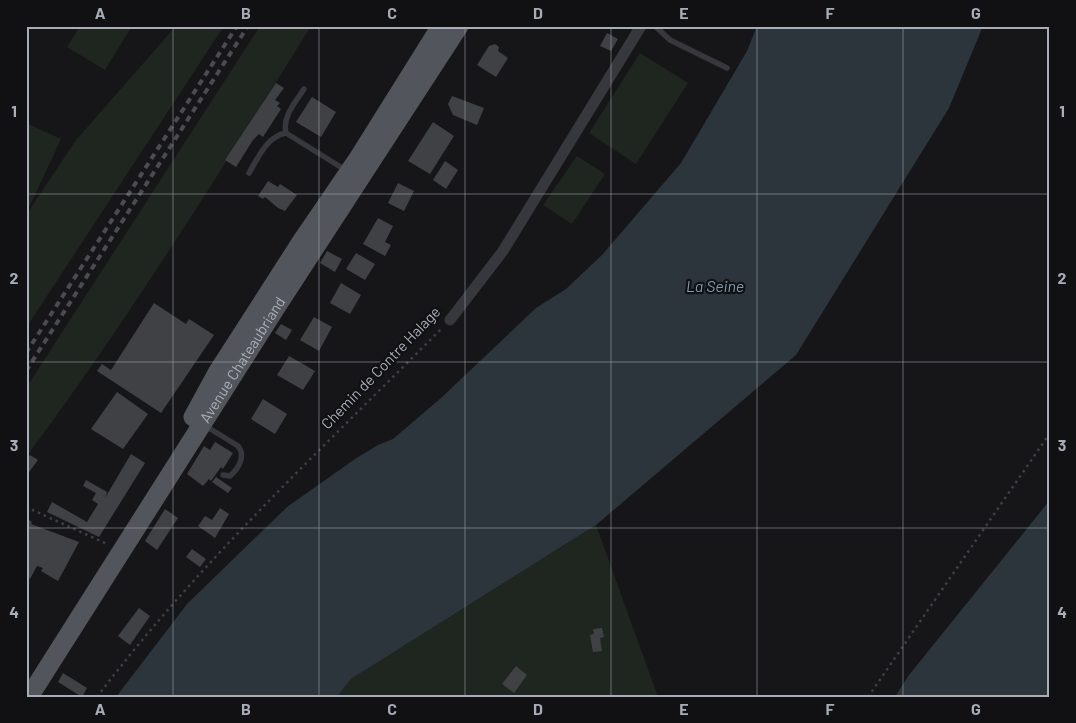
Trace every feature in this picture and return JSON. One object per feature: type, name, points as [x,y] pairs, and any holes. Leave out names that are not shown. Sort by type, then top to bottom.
[{"type":"main road","name":"Avenue Chateaubriand","points":[[26,682],[192,418],[217,373],[442,26]]},
{"type":"main road","name":"Avenue Chateaubriand","points":[[29,697],[202,424],[459,26]]},
{"type":"street","name":"Chemin de Contre Halage","points":[[450,320],[503,251],[641,26]]},
{"type":"lane","points":[[655,26],[670,40],[727,68]]},
{"type":"lane","points":[[286,133],[284,125],[286,117],[304,89]]},
{"type":"lane","points":[[249,173],[271,140],[278,134],[286,133],[349,172]]},
{"type":"lane","points":[[202,424],[238,446],[242,451],[242,457],[234,472],[230,476],[223,475]]},
{"type":"path","name":"Chemin de Contre Halage","points":[[97,697],[158,622],[241,531],[450,320]]},
{"type":"path","points":[[868,697],[1050,433]]},
{"type":"path","points":[[26,506],[112,546]]},
{"type":"shaded area","points":[[80,26],[132,26],[105,70],[67,47]]},
{"type":"shaded area","points":[[176,26],[224,26],[26,328],[26,215],[76,140]]},
{"type":"shaded area","points":[[260,26],[311,26],[208,190],[137,298],[26,457],[26,388]]},
{"type":"shaded area","points":[[640,53],[688,83],[636,164],[589,133]]},
{"type":"shaded area","points":[[26,123],[61,139],[27,212],[26,212]]},
{"type":"shaded area","points":[[577,156],[605,174],[572,224],[543,205]]},
{"type":"shaded area","points":[[596,525],[658,697],[337,697],[351,679]]},
{"type":"water","name":"La Seine","points":[[757,26],[983,26],[949,108],[796,355],[596,525],[351,679],[337,697],[116,697],[187,604],[287,507],[355,459],[378,445],[393,439],[441,398],[536,308],[566,289],[602,255],[681,163],[747,51]]},
{"type":"water","points":[[1050,500],[1050,697],[895,697],[909,675]]},
{"type":"building","points":[[607,33],[618,39],[611,51],[600,46]]},
{"type":"building","points":[[495,44],[499,47],[498,51],[508,58],[496,77],[477,65],[489,46]]},
{"type":"building","points":[[276,83],[284,88],[275,100],[280,103],[277,106],[281,109],[263,137],[259,134],[253,140],[236,167],[225,160]]},
{"type":"building","points":[[452,96],[484,108],[477,125],[453,115],[448,104]]},
{"type":"building","points":[[312,97],[336,112],[321,137],[296,122]]},
{"type":"building","points":[[433,122],[454,136],[430,174],[408,161]]},
{"type":"building","points":[[445,161],[458,170],[446,189],[433,180]]},
{"type":"building","points":[[268,181],[278,187],[280,184],[297,195],[285,211],[278,208],[265,197],[263,199],[258,196]]},
{"type":"building","points":[[398,183],[414,191],[404,211],[388,203]]},
{"type":"building","points":[[378,218],[393,226],[385,242],[391,245],[385,256],[363,244]]},
{"type":"building","points":[[327,251],[342,259],[335,272],[320,263]]},
{"type":"building","points":[[356,253],[375,264],[365,280],[346,269]]},
{"type":"building","points":[[341,283],[361,295],[350,314],[330,303]]},
{"type":"building","points":[[154,303],[186,324],[189,319],[214,335],[161,413],[97,371],[102,364],[111,370]]},
{"type":"building","points":[[314,317],[332,327],[319,351],[300,340]]},
{"type":"building","points":[[281,324],[292,330],[286,340],[275,333]]},
{"type":"building","points":[[289,356],[315,371],[303,390],[277,375]]},
{"type":"building","points":[[117,392],[148,414],[123,449],[91,429]]},
{"type":"building","points":[[263,399],[287,414],[275,434],[251,419]]},
{"type":"building","points":[[215,442],[233,453],[223,469],[221,467],[211,481],[209,479],[203,486],[187,474],[204,446],[210,450]]},
{"type":"building","points":[[131,454],[145,463],[99,537],[47,512],[52,502],[87,522],[98,504],[92,500],[96,493],[83,486],[86,480],[107,492],[105,498]]},
{"type":"building","points":[[30,455],[38,460],[26,476],[26,461]]},
{"type":"building","points":[[216,477],[232,488],[228,493],[212,482]]},
{"type":"building","points":[[220,508],[229,514],[215,538],[198,526],[205,516],[212,520]]},
{"type":"building","points":[[165,509],[178,518],[157,550],[145,541]]},
{"type":"building","points":[[29,520],[32,522],[31,524],[79,542],[58,581],[41,571],[43,568],[37,566],[30,579],[26,577],[26,522]]},
{"type":"building","points":[[192,549],[206,559],[200,567],[186,557]]},
{"type":"building","points":[[139,608],[150,616],[130,645],[118,636]]},
{"type":"building","points":[[602,628],[604,637],[600,638],[602,651],[593,652],[590,635],[594,634],[593,629]]},
{"type":"building","points":[[516,666],[527,675],[514,693],[502,684]]},
{"type":"building","points":[[63,673],[87,688],[82,697],[58,682]]},
{"type":"railway","points":[[26,353],[237,26]]},
{"type":"railway","points":[[26,371],[248,26]]}]
